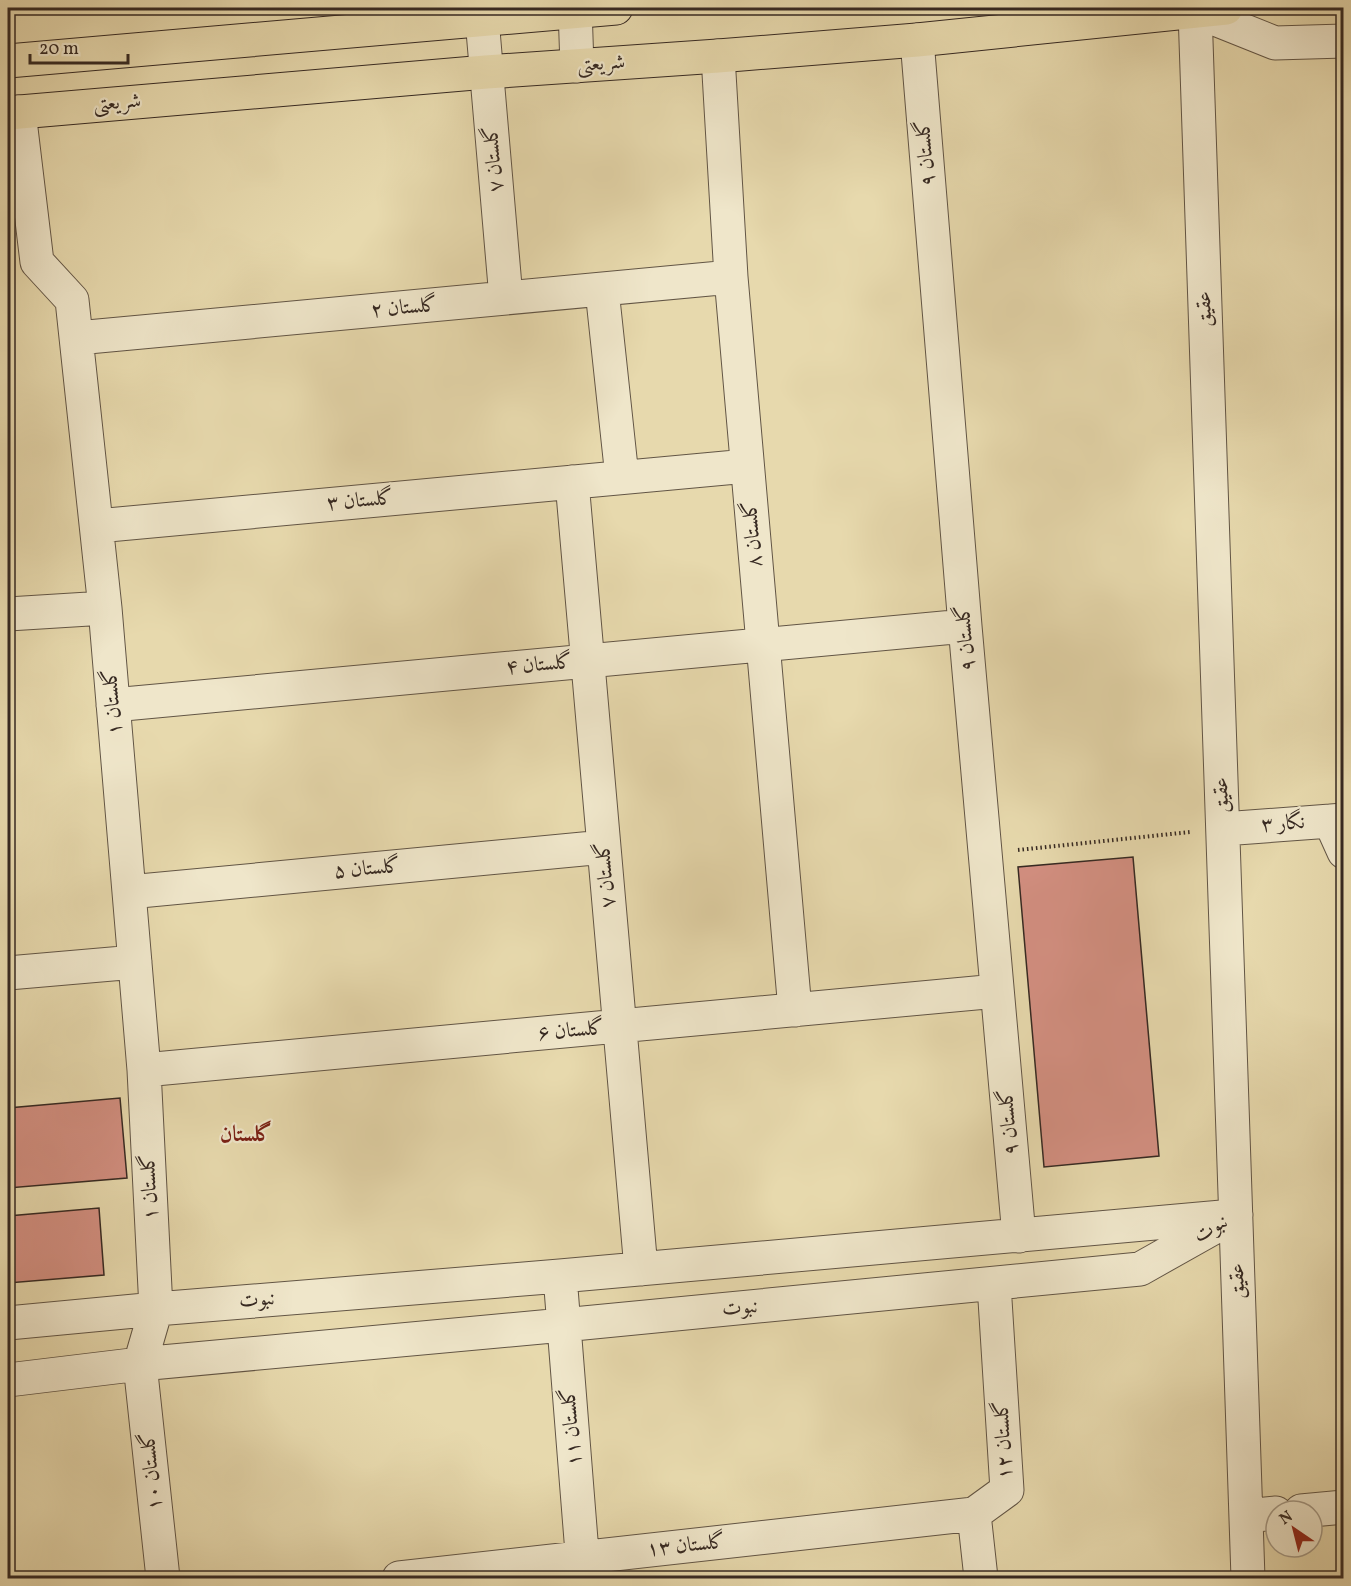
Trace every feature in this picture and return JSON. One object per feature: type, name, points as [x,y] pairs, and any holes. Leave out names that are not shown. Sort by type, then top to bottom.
[{"type":"main road","points":[[8,61],[482,20],[575,9],[616,8]]},
{"type":"main road","name":"شریعتی","points":[[13,112],[486,72],[917,40],[1210,9]]},
{"type":"street","points":[[575,9],[577,66]]},
{"type":"street","points":[[1210,9],[1275,43],[1344,41]]},
{"type":"street","name":"عقیق","points":[[1210,9],[1223,829],[1236,1215],[1261,1515],[1248,1578]]},
{"type":"street","name":"گلستان ۷","points":[[482,20],[506,298]]},
{"type":"street","name":"گلستان ۹","points":[[917,40],[965,626],[1019,1236]]},
{"type":"street","name":"گلستان ۸","points":[[718,56],[731,278],[795,1010]]},
{"type":"street","name":"گلستان ۱","points":[[13,112],[37,262],[72,300],[97,526],[144,1070],[156,1309],[140,1364]]},
{"type":"street","name":"گلستان ۲","points":[[77,338],[731,278]]},
{"type":"street","points":[[602,290],[622,477]]},
{"type":"street","name":"گلستان ۳","points":[[97,526],[747,466]]},
{"type":"street","name":"گلستان ۷","points":[[572,482],[641,1269]]},
{"type":"street","points":[[8,615],[105,608]]},
{"type":"street","name":"گلستان ۴","points":[[113,705],[965,626]]},
{"type":"street","points":[[1337,820],[1344,852]]},
{"type":"street","name":"نگار ۳","points":[[1223,829],[1337,820]]},
{"type":"street","name":"گلستان ۵","points":[[129,892],[604,848]]},
{"type":"street","points":[[8,973],[135,962]]},
{"type":"street","name":"گلستان ۶","points":[[144,1070],[997,991]]},
{"type":"street","name":"نبوت","points":[[8,1323],[1019,1236],[1236,1215]]},
{"type":"street","name":"نبوت","points":[[8,1380],[140,1364],[1140,1269],[1236,1215]]},
{"type":"street","name":"گلستان ۱۱","points":[[560,1276],[584,1568]]},
{"type":"street","name":"گلستان ۱۲","points":[[974,1514],[1006,1490],[994,1284]]},
{"type":"street","name":"گلستان ۱۰","points":[[140,1364],[163,1578]]},
{"type":"street","points":[[1324,1509],[1344,1507]]},
{"type":"street","points":[[974,1514],[981,1578]]},
{"type":"street","name":"گلستان ۱۳","points":[[399,1578],[584,1568],[974,1514]]},
{"type":"path","points":[[985,854],[1223,829]]},
{"type":"building","points":[[1133,857],[1159,1156],[1044,1167],[1018,867]]},
{"type":"building","points":[[120,1098],[127,1178],[8,1188],[8,1108]]},
{"type":"building","points":[[99,1208],[104,1275],[8,1283],[8,1216]]},
{"type":"district","name":"گلستان","points":[[246,1135]]}]
